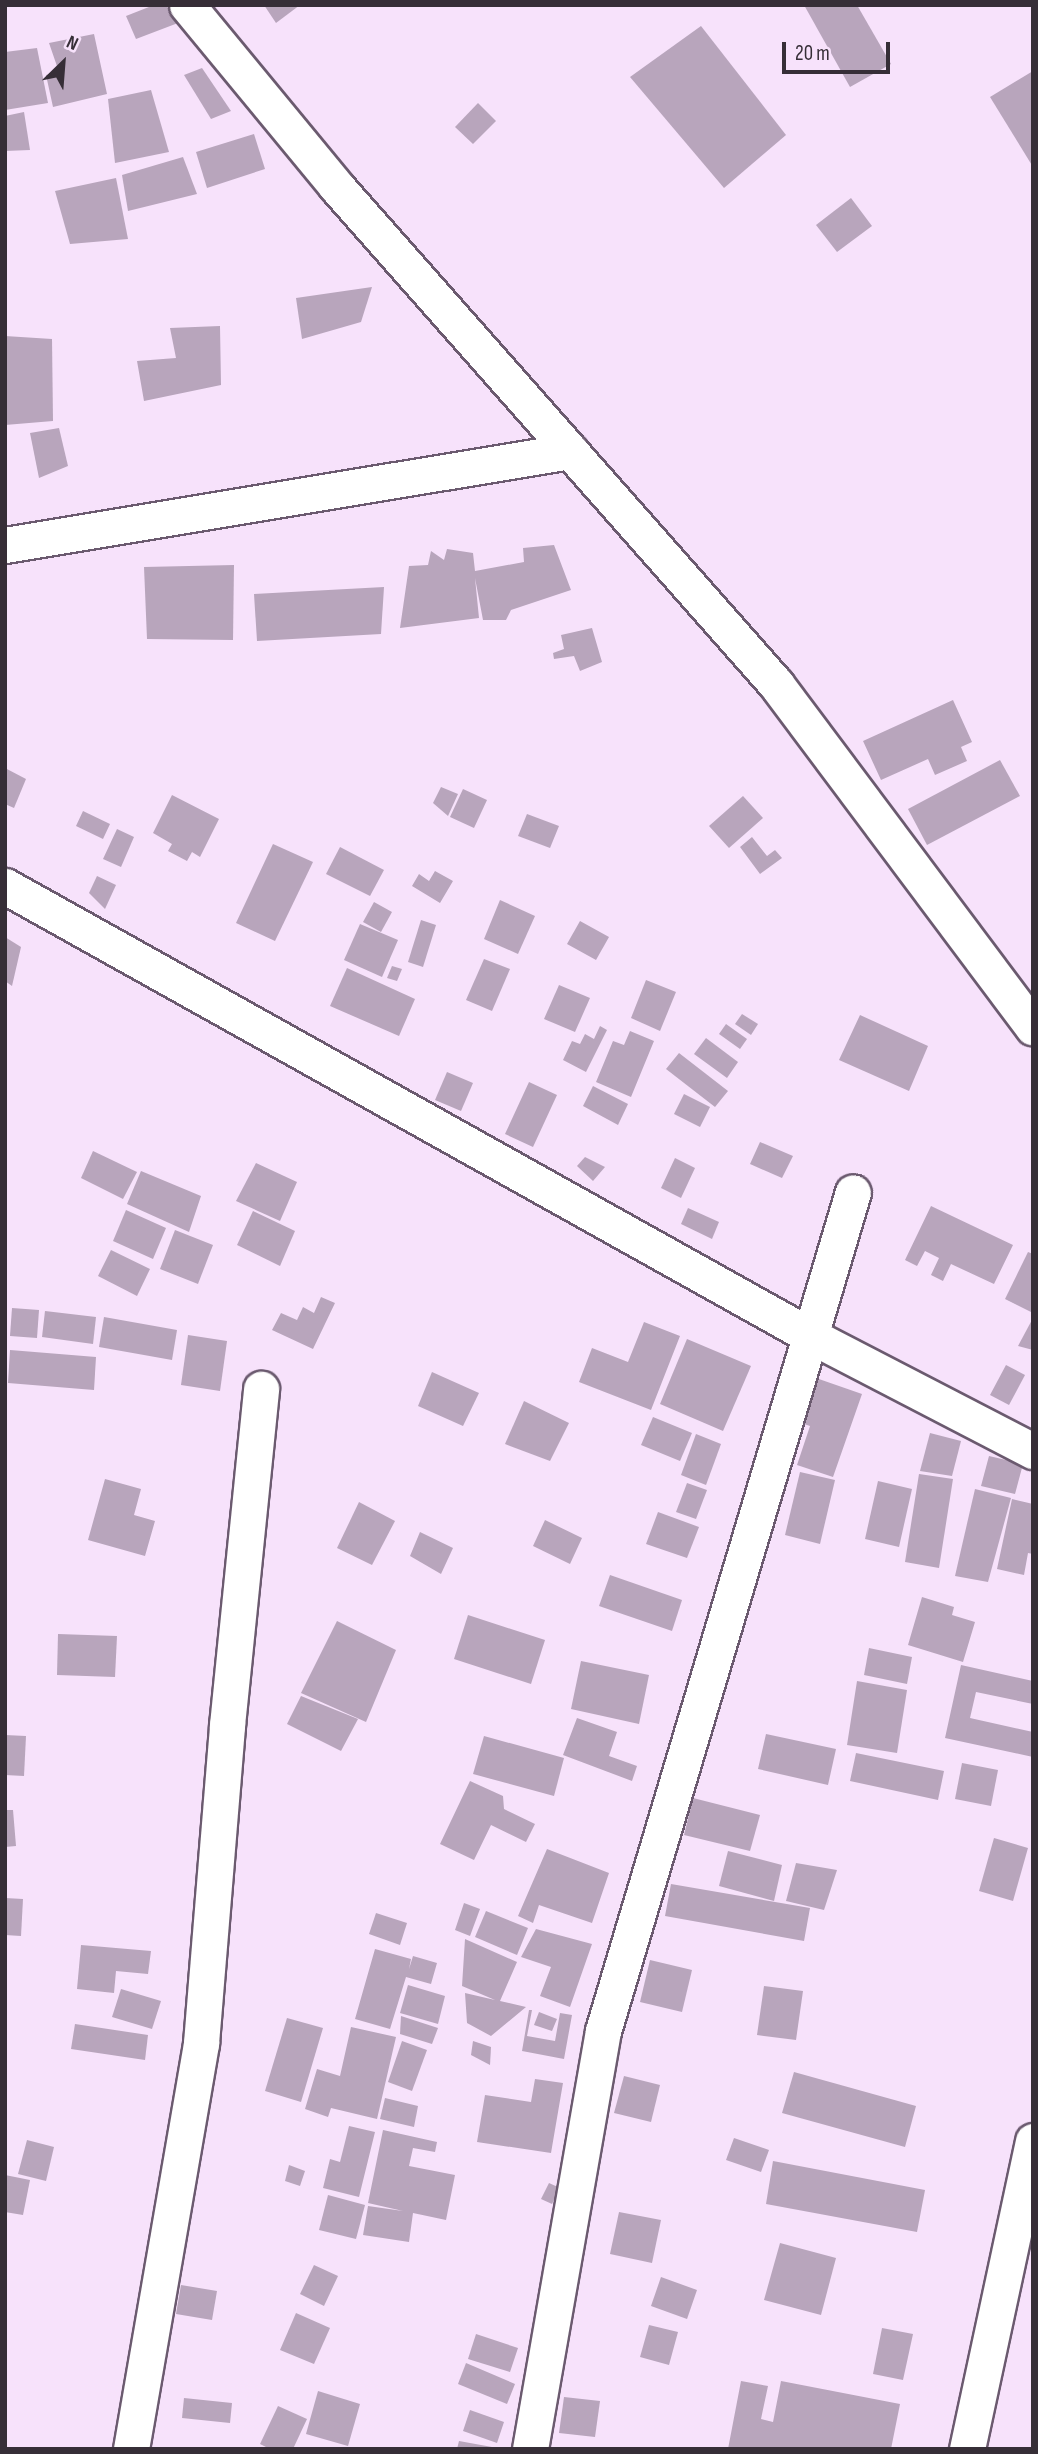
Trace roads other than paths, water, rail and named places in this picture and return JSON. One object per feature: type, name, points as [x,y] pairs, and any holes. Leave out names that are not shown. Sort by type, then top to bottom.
[{"type":"street","points":[[187,5],[335,186],[776,684],[1033,1028]]},
{"type":"street","points":[[5,545],[570,451]]},
{"type":"street","points":[[5,886],[811,1336],[1033,1451]]},
{"type":"street","points":[[530,2449],[603,2031],[853,1192]]},
{"type":"street","points":[[131,2449],[201,2043],[227,1725],[261,1389]]},
{"type":"street","points":[[967,2449],[1033,2141]]}]
